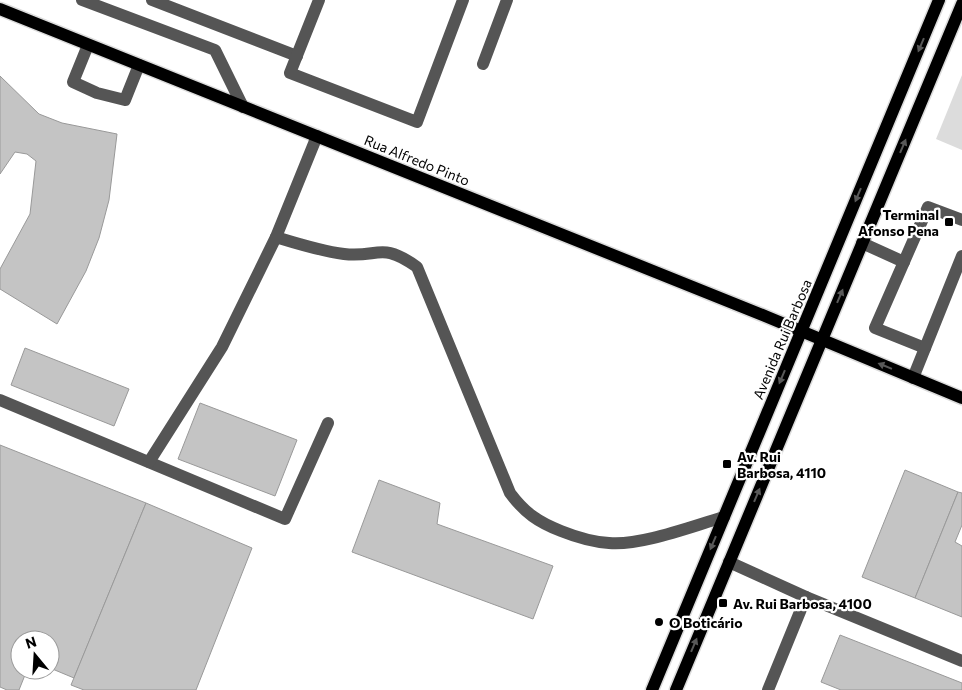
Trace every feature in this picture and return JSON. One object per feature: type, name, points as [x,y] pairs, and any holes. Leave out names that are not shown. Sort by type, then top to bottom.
[{"type":"main road","name":"Avenida Rui Barbosa","points":[[652,690],[939,0]]},
{"type":"main road","points":[[676,690],[962,4]]},
{"type":"main road","name":"Rua Alfredo Pinto","points":[[0,9],[962,398]]},
{"type":"lane","points":[[82,0],[215,50],[243,107]]},
{"type":"lane","points":[[152,0],[297,56]]},
{"type":"lane","points":[[319,0],[290,73],[417,122],[463,0]]},
{"type":"lane","points":[[483,64],[507,0]]},
{"type":"lane","points":[[88,44],[73,82],[97,93],[124,100],[139,65]]},
{"type":"lane","points":[[149,462],[222,347],[276,237],[317,136]]},
{"type":"lane","points":[[925,348],[875,328],[928,207],[962,220]]},
{"type":"lane","points":[[276,237],[316,249],[346,254],[387,251],[402,256],[417,267],[510,493],[523,510],[538,522],[578,538],[610,544],[644,539],[724,517]]},
{"type":"lane","points":[[862,243],[904,262]]},
{"type":"lane","points":[[913,378],[962,256]]},
{"type":"lane","points":[[0,400],[285,519],[328,423]]},
{"type":"lane","points":[[729,562],[806,597],[962,661]]},
{"type":"lane","points":[[768,690],[806,597]]},
{"type":"shaded area","points":[[962,75],[962,150],[936,139]]},
{"type":"building","points":[[0,76],[39,114],[62,123],[117,134],[109,200],[99,238],[86,271],[57,324],[0,289],[0,269],[30,214],[36,161],[27,154],[15,152],[0,174]]},
{"type":"building","points":[[25,348],[129,389],[114,426],[11,385]]},
{"type":"building","points":[[200,403],[297,440],[275,496],[178,459]]},
{"type":"building","points":[[0,445],[146,503],[74,678],[60,672],[60,630],[10,630],[10,680],[23,680],[19,690],[7,690],[0,687]]},
{"type":"building","points":[[905,470],[958,492],[915,598],[862,577]]},
{"type":"building","points":[[379,480],[440,503],[437,524],[553,566],[533,619],[352,552]]},
{"type":"building","points":[[958,492],[962,493],[962,525],[955,542],[962,546],[962,617],[915,598]]},
{"type":"building","points":[[146,503],[252,548],[196,690],[84,690],[71,685]]},
{"type":"building","points":[[840,635],[962,683],[962,690],[841,690],[821,682]]},
{"type":"place","name":"Terminal Afonso Pena","points":[[949,222]]},
{"type":"place","name":"Av. Rui Barbosa, 4110","points":[[727,464]]},
{"type":"place","name":"Av. Rui Barbosa, 4100","points":[[723,603]]},
{"type":"place","name":"O Boticário","points":[[659,622]]}]
